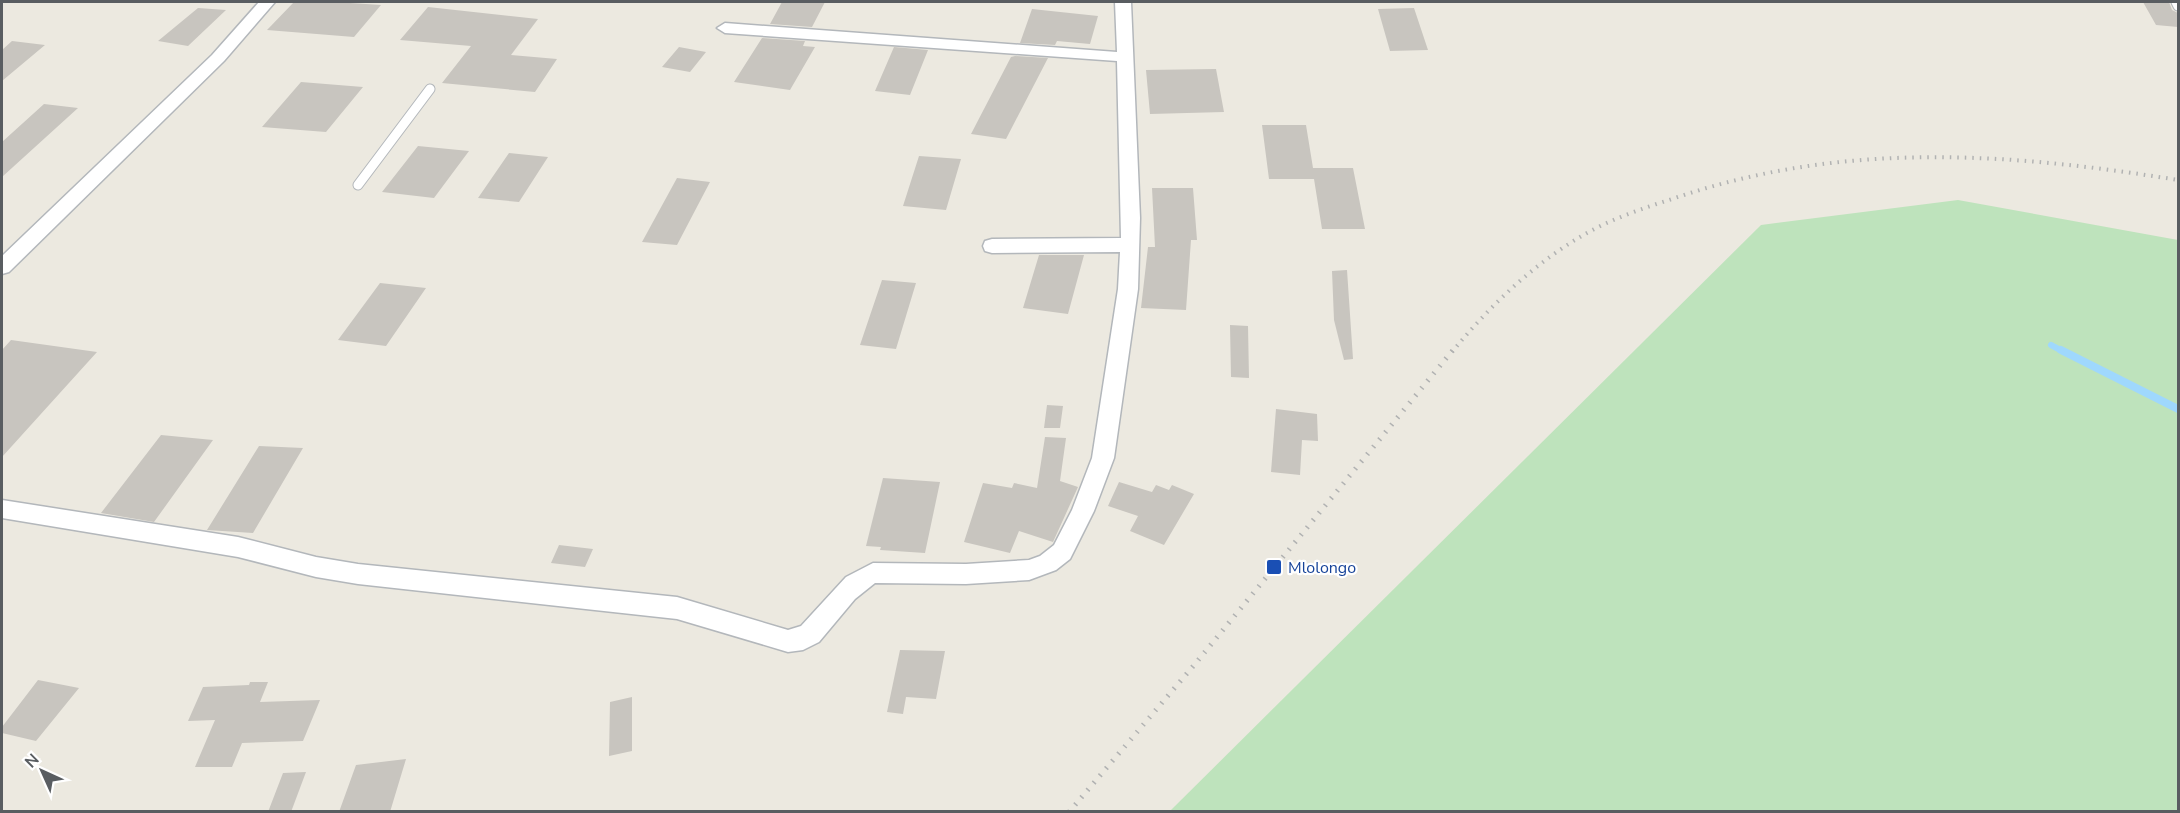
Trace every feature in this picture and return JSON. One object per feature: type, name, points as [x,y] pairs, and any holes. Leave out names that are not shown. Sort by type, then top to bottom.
[{"type":"street","points":[[2,267],[218,58],[267,2]]},
{"type":"street","points":[[2,509],[238,548],[316,567],[358,574],[677,608],[795,641],[810,634],[847,590],[863,577],[873,573],[966,574],[1029,570],[1048,563],[1062,552],[1083,511],[1103,458],[1128,289],[1130,245],[1123,2]]},
{"type":"street","points":[[725,28],[1125,57]]},
{"type":"street","points":[[992,246],[1130,245]]},
{"type":"lane","points":[[2176,2],[2178,6]]},
{"type":"lane","points":[[358,185],[430,89]]},
{"type":"green space","points":[[1958,200],[2178,240],[2178,811],[1170,811],[1761,225]]},
{"type":"building","points":[[294,2],[381,5],[354,37],[267,30]]},
{"type":"building","points":[[782,2],[825,2],[812,27],[770,24]]},
{"type":"building","points":[[2143,2],[2169,2],[2172,10],[2178,13],[2178,27],[2156,25]]},
{"type":"building","points":[[428,7],[538,19],[511,55],[557,59],[535,92],[442,83],[471,46],[400,40]]},
{"type":"building","points":[[198,8],[226,10],[188,46],[158,41]]},
{"type":"building","points":[[1414,8],[1428,50],[1390,51],[1378,9]]},
{"type":"building","points":[[1032,9],[1098,16],[1090,44],[1057,41],[1055,45],[1020,43]]},
{"type":"building","points":[[762,38],[805,41],[803,46],[815,47],[790,90],[734,82]]},
{"type":"building","points":[[12,41],[45,45],[2,81],[2,50]]},
{"type":"building","points":[[679,47],[706,52],[690,72],[662,67]]},
{"type":"building","points":[[894,47],[928,50],[910,95],[875,91]]},
{"type":"building","points":[[1011,57],[1048,58],[1006,139],[971,134]]},
{"type":"building","points":[[1216,69],[1224,112],[1150,114],[1146,70]]},
{"type":"building","points":[[301,82],[363,87],[326,132],[262,127]]},
{"type":"building","points":[[44,104],[78,108],[2,177],[2,142]]},
{"type":"building","points":[[1262,125],[1306,125],[1313,168],[1353,168],[1365,229],[1322,229],[1314,179],[1269,179]]},
{"type":"building","points":[[418,146],[469,151],[434,198],[382,192]]},
{"type":"building","points":[[509,153],[548,157],[519,202],[478,198]]},
{"type":"building","points":[[919,156],[961,159],[946,210],[903,206]]},
{"type":"building","points":[[677,178],[710,182],[677,245],[642,242]]},
{"type":"building","points":[[1152,188],[1193,188],[1197,240],[1191,240],[1186,310],[1141,308],[1148,247],[1155,247]]},
{"type":"building","points":[[1039,255],[1084,255],[1068,314],[1023,308]]},
{"type":"building","points":[[1347,270],[1353,359],[1344,360],[1334,320],[1332,271]]},
{"type":"building","points":[[882,280],[916,283],[896,349],[860,345]]},
{"type":"building","points":[[380,283],[426,288],[386,346],[338,340]]},
{"type":"building","points":[[1230,325],[1248,326],[1249,378],[1231,377]]},
{"type":"building","points":[[11,340],[97,352],[2,457],[2,350]]},
{"type":"building","points":[[1047,405],[1063,406],[1060,428],[1044,428]]},
{"type":"building","points":[[1276,409],[1317,414],[1318,441],[1302,440],[1300,475],[1271,472]]},
{"type":"building","points":[[161,435],[213,440],[154,522],[101,513]]},
{"type":"building","points":[[1045,437],[1066,438],[1060,481],[1078,487],[1053,542],[1019,531],[1010,553],[964,542],[983,483],[1012,488],[1014,483],[1037,488]]},
{"type":"building","points":[[259,446],[303,448],[253,533],[207,530]]},
{"type":"building","points":[[883,478],[940,482],[925,553],[880,550],[881,547],[866,546]]},
{"type":"building","points":[[1119,482],[1152,492],[1156,485],[1169,490],[1172,485],[1194,494],[1164,545],[1130,531],[1138,516],[1108,506]]},
{"type":"building","points":[[559,545],[593,549],[585,567],[551,563]]},
{"type":"building","points":[[900,650],[945,651],[936,699],[906,697],[903,714],[887,712]]},
{"type":"building","points":[[38,680],[79,688],[36,741],[2,733],[2,727]]},
{"type":"building","points":[[250,682],[268,682],[260,702],[320,700],[303,741],[242,743],[232,767],[195,767],[215,720],[188,721],[203,687],[249,685]]},
{"type":"building","points":[[632,697],[632,751],[609,756],[610,702]]},
{"type":"building","points":[[406,759],[390,812],[339,812],[356,765]]},
{"type":"building","points":[[306,772],[291,812],[268,812],[283,773]]},
{"type":"waterway","points":[[2051,345],[2064,352]]},
{"type":"waterway","points":[[2061,350],[2178,409]]},
{"type":"railway","points":[[1452,352],[1511,289],[1544,261],[1580,237],[1637,211],[1735,180],[1798,168],[1860,160],[1923,157],[1986,158],[2050,163],[2178,180]]},
{"type":"railway","points":[[1069,812],[1195,664],[1453,350]]},
{"type":"place","name":"Mlolongo","points":[[1274,567]]}]
